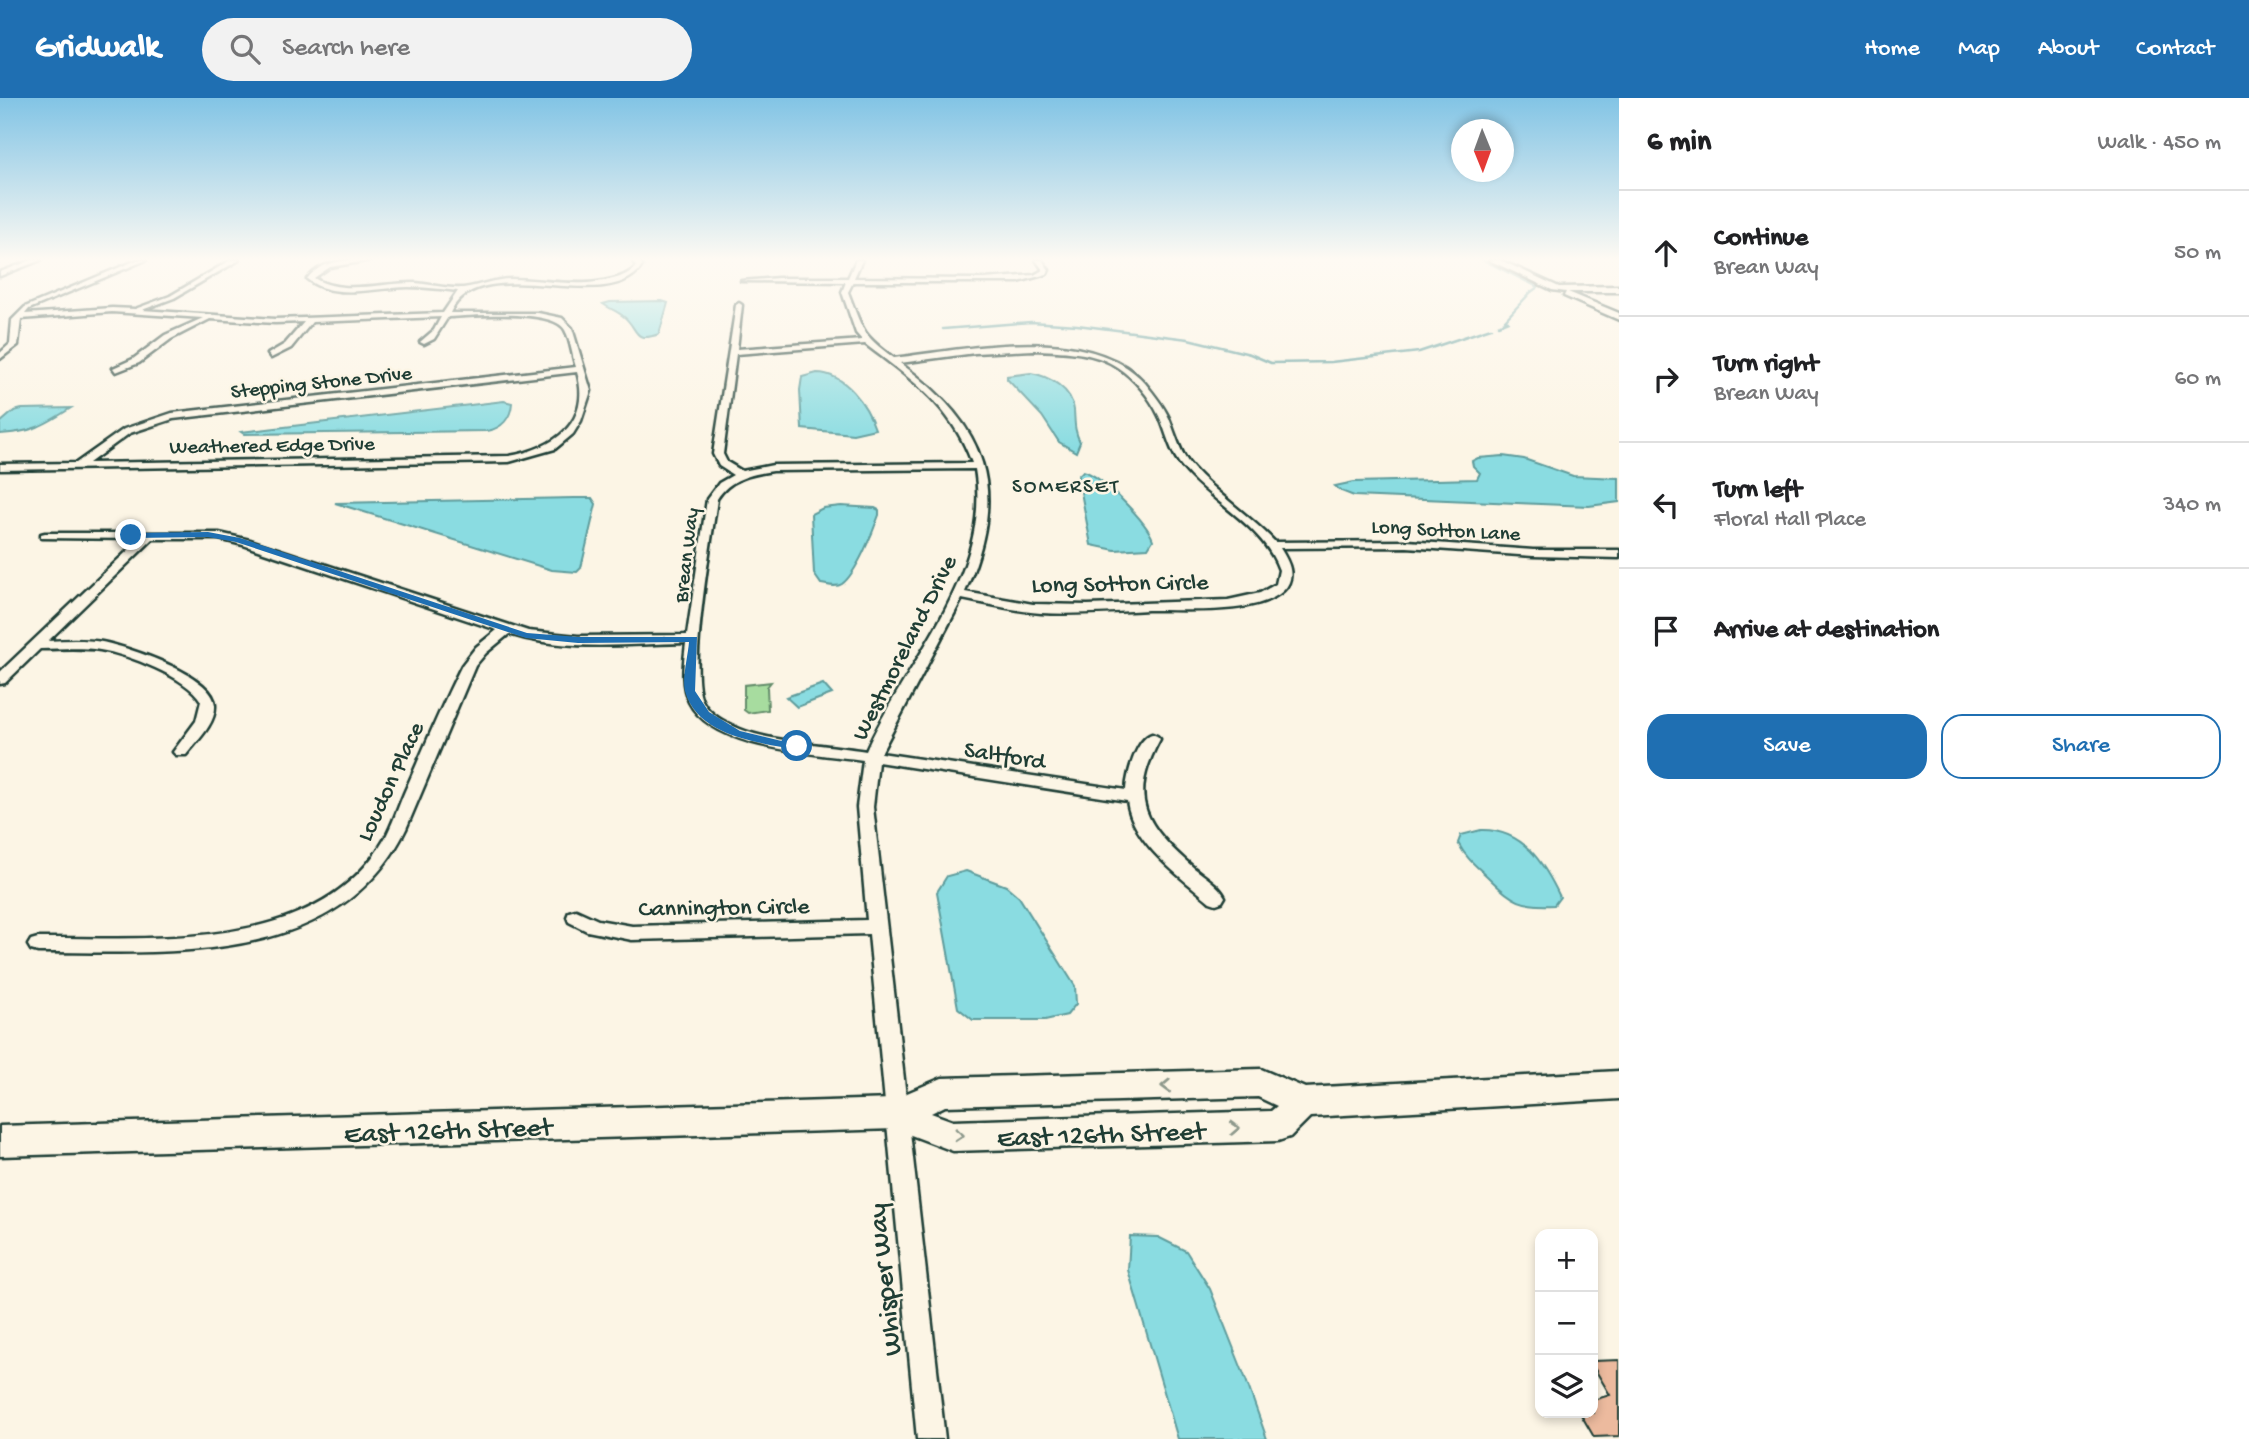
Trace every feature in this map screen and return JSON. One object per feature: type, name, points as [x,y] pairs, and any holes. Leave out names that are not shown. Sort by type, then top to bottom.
[{"type":"main road","name":"East 126th Street","points":[[895,1114],[942,1092],[1261,1083],[1303,1103],[1619,1085]]},
{"type":"main road","name":"East 126th Street","points":[[0,1141],[895,1114],[953,1136],[967,1136],[1278,1126],[1303,1103]]},
{"type":"street","points":[[0,358],[14,345],[17,323]]},
{"type":"street","points":[[116,370],[136,361],[168,337],[199,323]]},
{"type":"street","points":[[271,356],[286,348],[308,323]]},
{"type":"street","points":[[424,342],[436,334],[443,323]]},
{"type":"street","points":[[561,323],[568,328],[582,369]]},
{"type":"street","points":[[736,323],[718,454],[727,468],[741,475]]},
{"type":"street","points":[[857,323],[860,333],[867,342]]},
{"type":"street","points":[[731,352],[867,342]]},
{"type":"street","name":"Westmoreland Drive","points":[[867,342],[929,389],[966,433],[979,466],[983,519],[974,562],[960,595],[909,682],[872,757],[865,807],[895,1114]]},
{"type":"street","points":[[893,361],[980,350],[1023,348],[1088,354],[1119,364],[1129,371],[1161,412],[1176,450],[1187,467],[1272,545]]},
{"type":"street","name":"Weathered Edge Drive","points":[[0,467],[486,461],[517,458],[544,451],[566,439],[587,391],[582,369]]},
{"type":"street","name":"Stepping Stone Drive","points":[[78,466],[127,430],[172,416],[582,369]]},
{"type":"street","name":"Brean Way","points":[[872,757],[750,738],[714,722],[698,707],[690,691],[712,499],[719,488],[741,475],[785,468],[979,466]]},
{"type":"street","points":[[0,680],[151,535]]},
{"type":"street","points":[[45,536],[208,535],[237,540],[505,630],[565,640],[694,639]]},
{"type":"street","name":"Long Sotton Lane","points":[[1272,545],[1407,544],[1532,553],[1619,554]]},
{"type":"street","name":"Long Sotton Circle","points":[[960,595],[1019,606],[1062,609],[1236,603],[1260,598],[1279,588],[1286,571],[1272,545]]},
{"type":"street","name":"Loudon Place","points":[[38,945],[231,940],[276,931],[339,899],[362,880],[386,851],[468,665],[505,630]]},
{"type":"street","points":[[36,645],[87,645],[108,648],[186,679],[200,688],[207,697],[207,711],[181,752]]},
{"type":"street","points":[[1152,739],[1136,765],[1132,796],[1140,820],[1158,844],[1216,897]]},
{"type":"street","name":"Saltford","points":[[872,757],[1132,796]]},
{"type":"street","name":"Cannington Circle","points":[[576,917],[594,926],[632,933],[876,927]]},
{"type":"street","name":"Whisper Way","points":[[895,1114],[931,1439]]},
{"type":"green space","points":[[771,682],[767,687],[768,710],[748,713],[744,710],[744,685]]},
{"type":"water","points":[[629,323],[662,323],[659,334],[644,337]]},
{"type":"water","points":[[817,373],[827,374],[846,384],[861,401],[875,429],[853,434],[802,429],[802,377]]},
{"type":"water","points":[[1031,373],[1052,380],[1069,396],[1080,442],[1076,452],[1059,442],[1042,416],[1007,379],[1007,376]]},
{"type":"water","points":[[504,401],[512,403],[508,418],[501,425],[487,431],[241,432]]},
{"type":"water","points":[[71,408],[37,427],[0,434],[0,423],[14,411]]},
{"type":"water","points":[[1503,456],[1524,459],[1573,476],[1619,478],[1619,502],[1589,506],[1354,496],[1335,486],[1354,482],[1477,479],[1480,473],[1472,461]]},
{"type":"water","points":[[1083,471],[1101,481],[1133,511],[1153,540],[1148,548],[1115,550],[1091,545],[1078,476]]},
{"type":"water","points":[[592,498],[596,504],[581,568],[577,572],[552,570],[335,503]]},
{"type":"water","points":[[823,508],[875,508],[879,510],[879,515],[864,552],[847,579],[837,586],[821,584],[814,574],[811,514]]},
{"type":"water","points":[[823,684],[832,694],[797,707],[786,697]]},
{"type":"water","points":[[1481,830],[1509,835],[1530,850],[1547,872],[1560,897],[1554,905],[1526,904],[1512,898],[1473,863],[1458,843],[1461,835]]},
{"type":"water","points":[[966,871],[1006,886],[1019,897],[1075,986],[1076,1004],[1067,1015],[1045,1020],[973,1020],[958,1008],[937,892],[947,876]]},
{"type":"water","points":[[1130,1236],[1158,1237],[1186,1251],[1210,1289],[1267,1439],[1178,1439],[1128,1270]]},
{"type":"building","points":[[1619,1360],[1619,1436],[1594,1437],[1583,1418],[1598,1418],[1598,1399],[1610,1395],[1598,1375],[1598,1361]]},
{"type":"waterway","points":[[943,329],[1024,323]]},
{"type":"waterway","points":[[1040,323],[1188,339],[1250,354],[1271,363],[1331,362],[1419,352],[1491,328]]},
{"type":"waterway","points":[[1498,325],[1504,323]]},
{"type":"district","name":"SOMERSET","points":[[1066,485]]},
{"type":"route","points":[[131,535],[208,535],[237,540],[526,635],[578,640],[694,639],[690,691],[705,715],[736,734],[797,746]]}]
